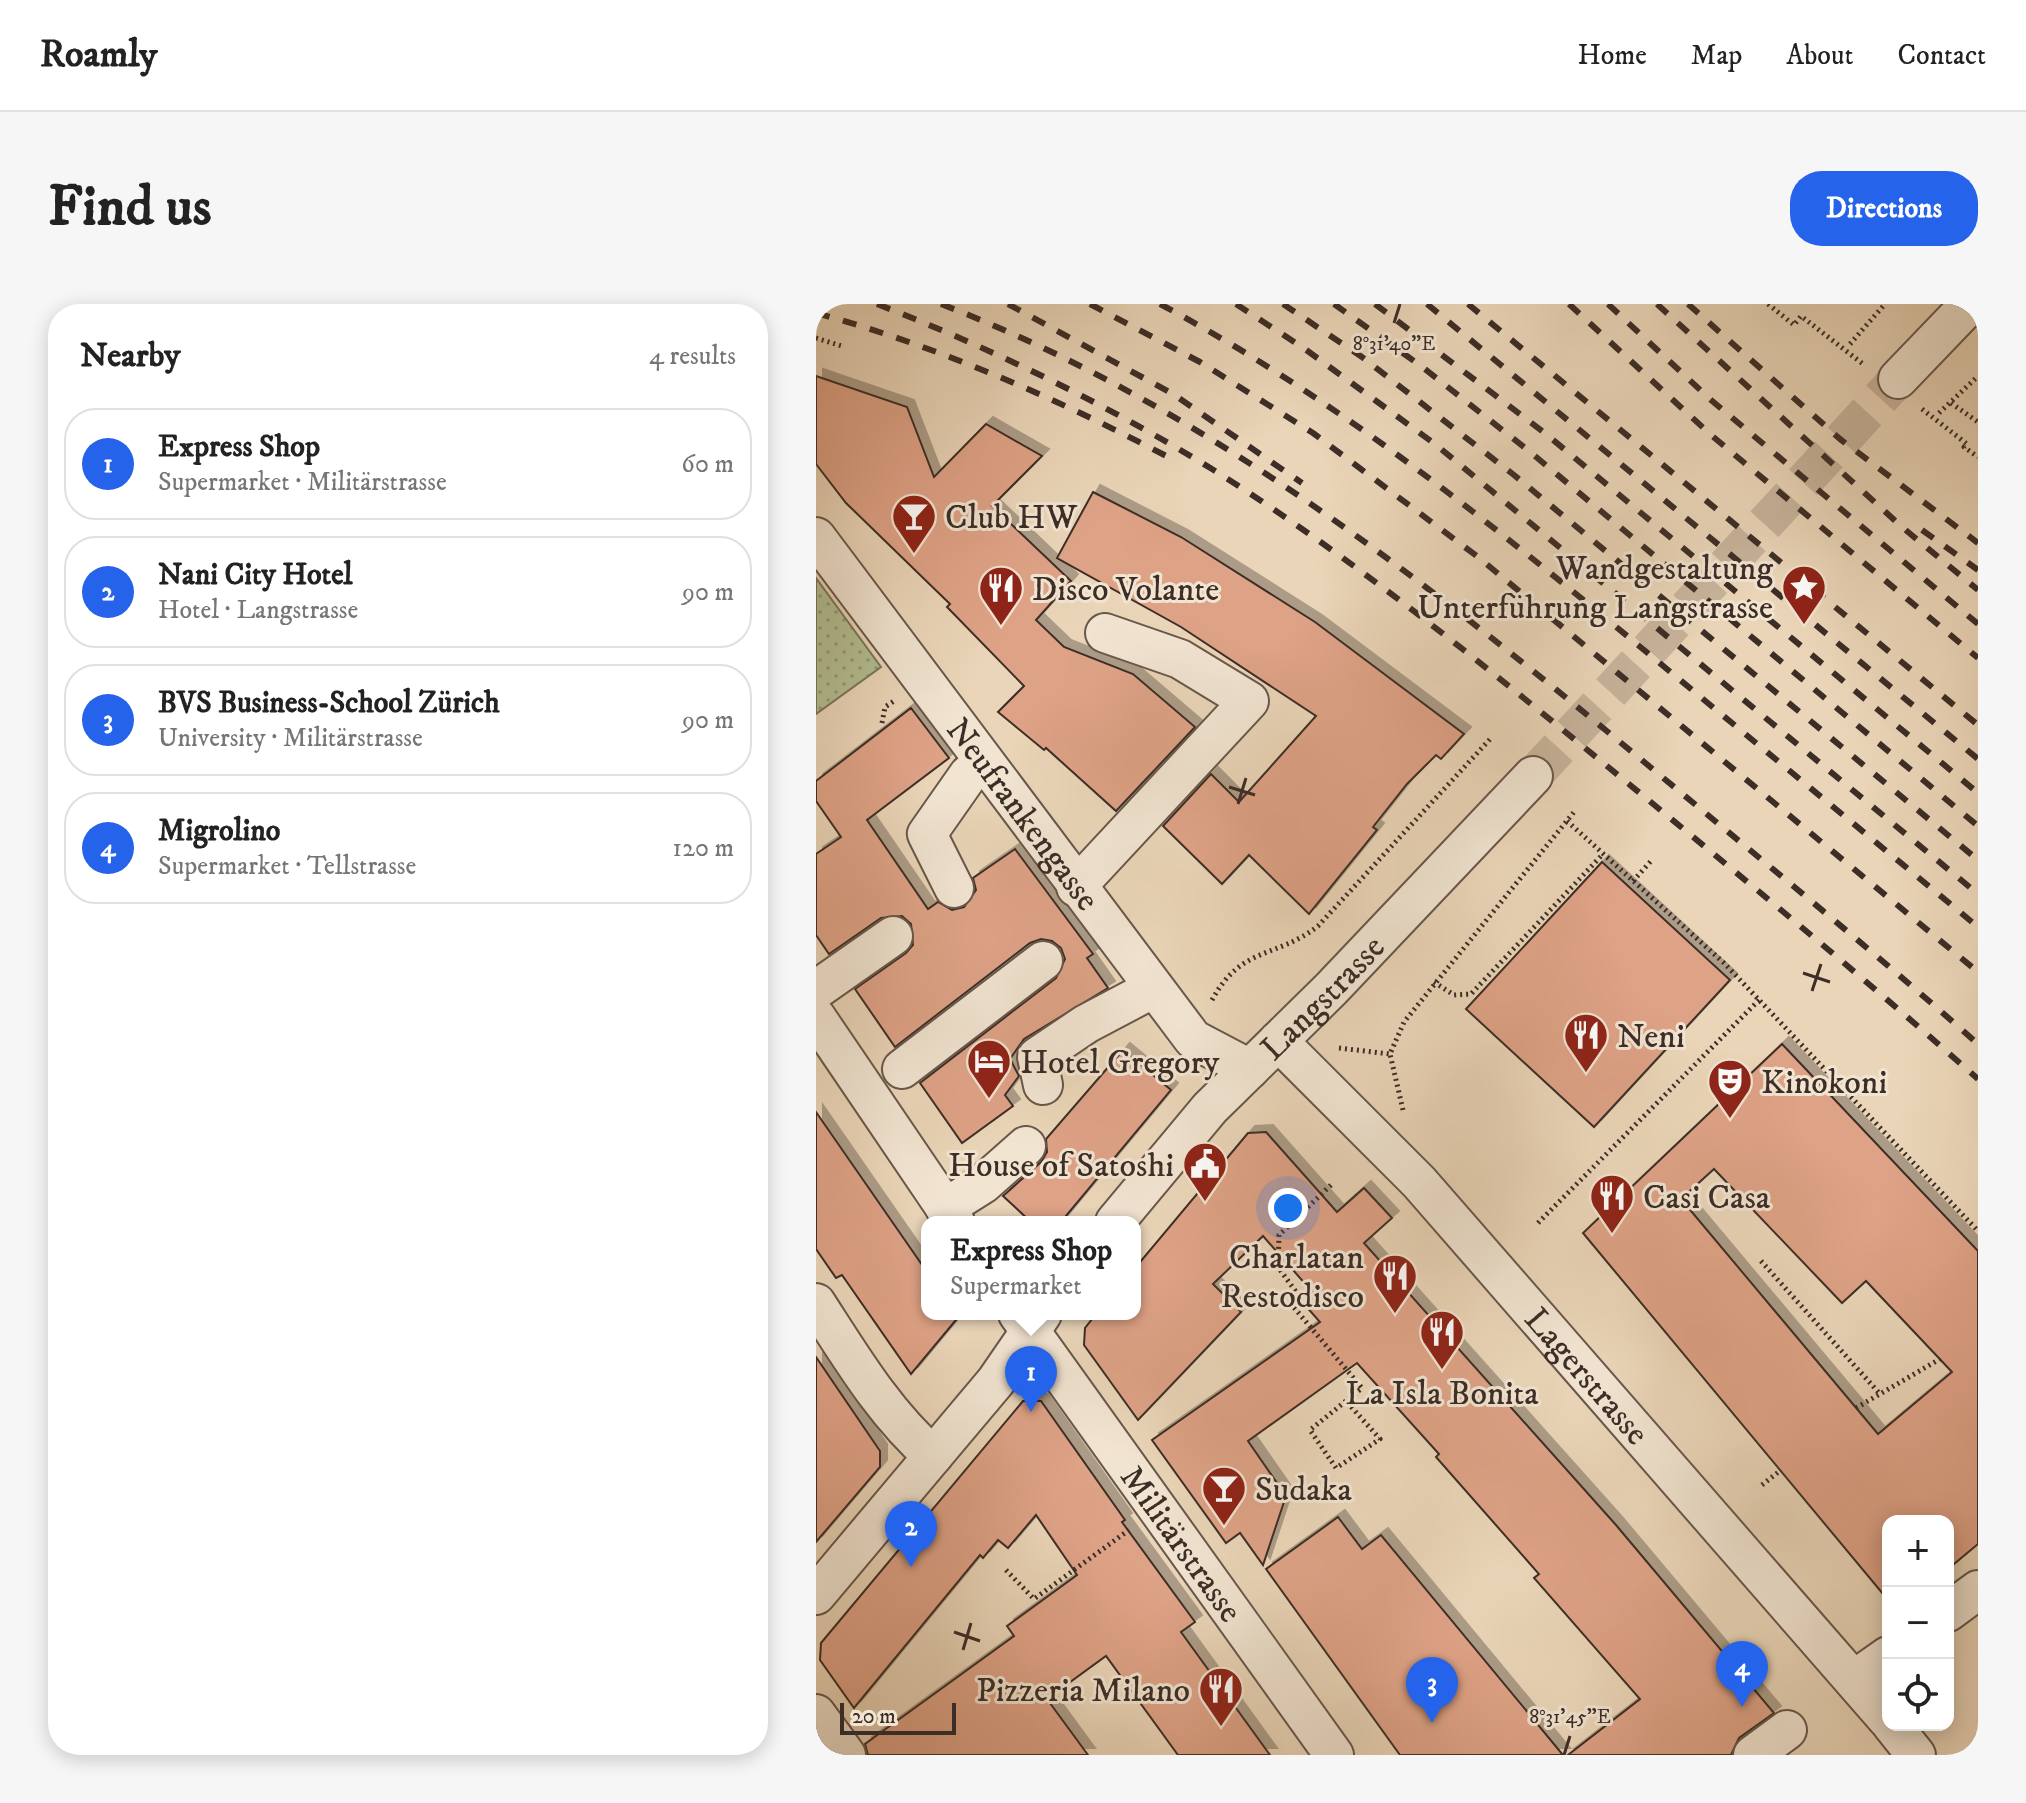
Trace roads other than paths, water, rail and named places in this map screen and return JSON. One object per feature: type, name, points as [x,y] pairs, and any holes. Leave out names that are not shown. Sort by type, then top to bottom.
[{"type":"street","points":[[1898,379],[1970,304]]},
{"type":"street","name":"Neufrankengasse","points":[[819,547],[1193,1039],[1250,1069]]},
{"type":"street","points":[[1076,887],[1249,701],[1180,659],[1105,633]]},
{"type":"street","points":[[954,888],[927,834],[969,774],[987,766]]},
{"type":"street","name":"Langstrasse","points":[[1120,1216],[1210,1108],[1533,776]]},
{"type":"street","points":[[816,990],[893,936]]},
{"type":"street","points":[[902,1069],[1043,961]]},
{"type":"street","points":[[1043,1085],[1037,1057],[1086,1024],[1154,988]]},
{"type":"street","points":[[816,1017],[950,1215],[1026,1146]]},
{"type":"street","name":"Lagerstrasse","points":[[1278,1041],[1419,1182],[1882,1713]]},
{"type":"street","points":[[816,1303],[875,1392],[912,1438],[933,1456]]},
{"type":"street","points":[[816,1595],[996,1381],[1030,1320]]},
{"type":"street","name":"Militärstrasse","points":[[1030,1320],[1334,1755]]},
{"type":"street","points":[[1954,1608],[1978,1590]]},
{"type":"street","points":[[1854,1680],[1884,1659]]},
{"type":"street","points":[[816,1714],[846,1755]]},
{"type":"street","points":[[1753,1755],[1787,1730]]},
{"type":"street","points":[[1897,1731],[1916,1755]]},
{"type":"tunnel","points":[[1533,776],[1898,379]]},
{"type":"railway","points":[[877,304],[1006,359],[1090,400],[1212,469],[1319,541],[1423,618],[1574,739],[1978,1079]]},
{"type":"railway","points":[[941,304],[1039,346],[1134,394],[1225,448],[1400,567],[1567,698],[1978,1044]]},
{"type":"railway","points":[[1008,304],[1173,394],[1302,483]]},
{"type":"railway","points":[[1090,304],[1200,362],[1313,433],[1478,557],[1978,972]]},
{"type":"railway","points":[[1160,304],[1287,379],[1466,506],[1978,927]]},
{"type":"railway","points":[[1236,304],[1305,349],[1435,444],[1978,894]]},
{"type":"railway","points":[[1283,304],[1362,357],[1514,475],[1978,860]]},
{"type":"railway","points":[[1334,304],[1421,366],[1529,451],[1978,826]]},
{"type":"railway","points":[[1375,304],[1546,434],[1978,793]]},
{"type":"railway","points":[[1427,304],[1978,759]]},
{"type":"railway","points":[[1468,304],[1978,725]]},
{"type":"railway","points":[[1569,304],[1711,435],[1978,658]]},
{"type":"railway","points":[[1608,304],[1711,400],[1978,624]]},
{"type":"railway","points":[[1657,304],[1902,527],[1978,590]]},
{"type":"railway","points":[[1688,304],[1840,439],[1978,543]]},
{"type":"railway","points":[[816,313],[908,342],[998,376],[1172,459]]},
{"type":"railway","points":[[1922,530],[1978,570]]},
{"type":"place","name":"Club HW","points":[[914,555]]},
{"type":"place","name":"Wandgestaltung Unterführung Langstrasse","points":[[1804,626]]},
{"type":"place","name":"Disco Volante","points":[[1001,627]]},
{"type":"place","name":"Neni","points":[[1586,1074]]},
{"type":"place","name":"Hotel Gregory","points":[[989,1100]]},
{"type":"place","name":"Kinokoni","points":[[1730,1120]]},
{"type":"place","name":"House of Satoshi","points":[[1205,1203]]},
{"type":"place","name":"Casi Casa","points":[[1612,1235]]},
{"type":"place","name":"Charlatan Restodisco","points":[[1395,1315]]},
{"type":"place","name":"La Isla Bonita","points":[[1442,1371]]},
{"type":"place","name":"Express Shop","points":[[1031,1412]]},
{"type":"place","name":"Sudaka","points":[[1224,1527]]},
{"type":"place","name":"Nani City Hotel","points":[[911,1567]]},
{"type":"place","name":"Migrolino","points":[[1742,1707]]},
{"type":"place","name":"BVS Business-School Zürich","points":[[1432,1723]]},
{"type":"place","name":"Pizzeria Milano","points":[[1221,1728]]}]
